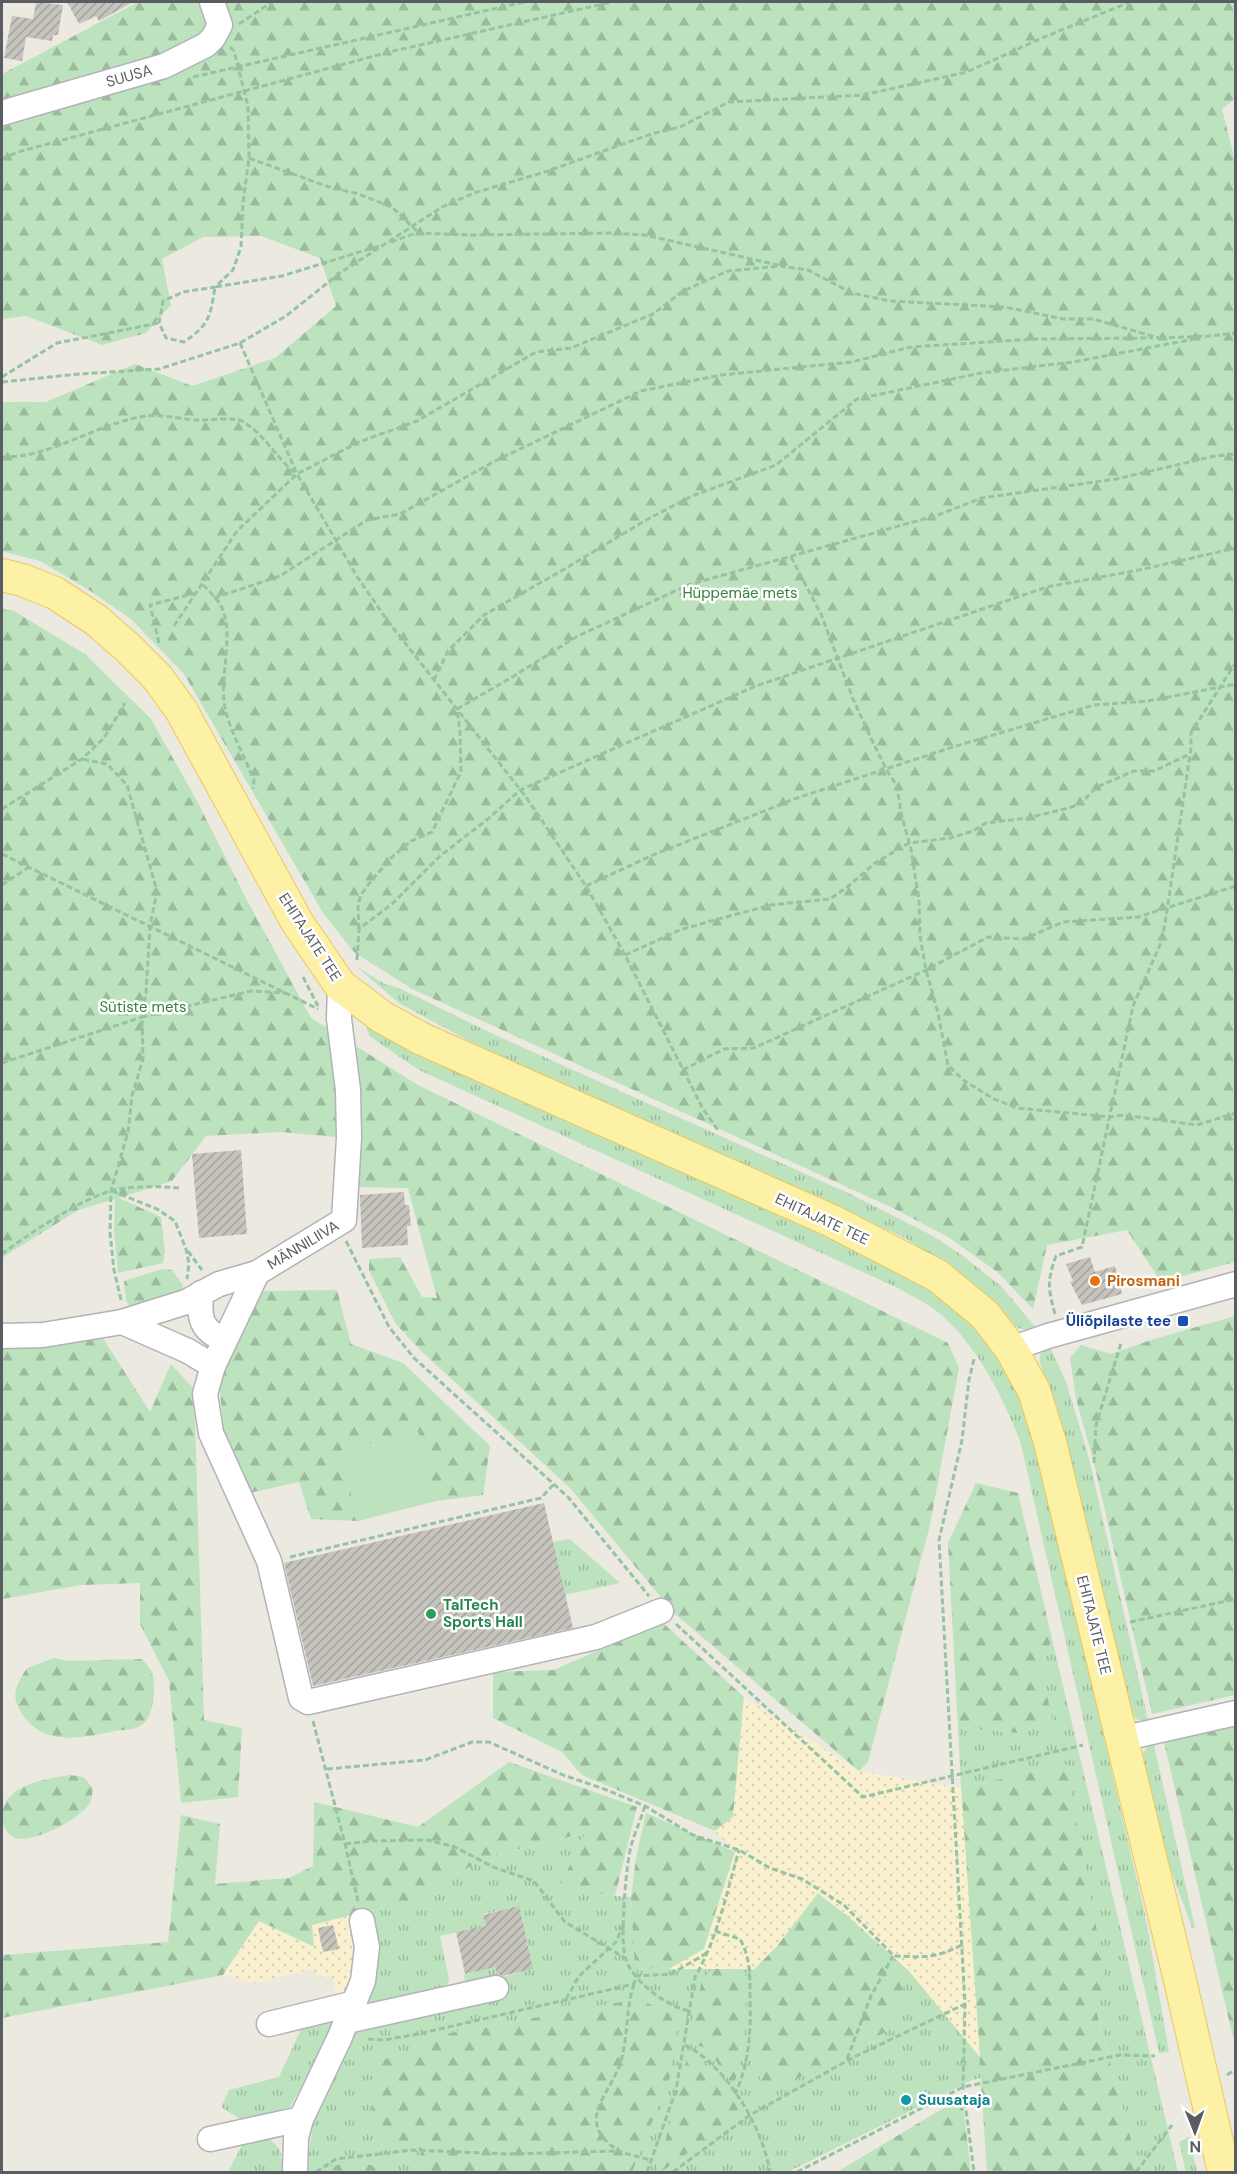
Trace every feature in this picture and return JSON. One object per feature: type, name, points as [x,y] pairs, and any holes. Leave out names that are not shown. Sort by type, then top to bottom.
[{"type":"main road","name":"EHITAJATE TEE","points":[[2,575],[55,593],[96,620],[157,677],[181,710],[297,922],[349,972],[382,1017],[422,1039],[832,1221],[938,1276],[985,1315],[1011,1349],[1034,1391],[1050,1442],[1224,2172]]},
{"type":"street","points":[[212,2],[220,25],[218,31]]},
{"type":"street","name":"SUUSA","points":[[2,112],[164,66],[206,45],[218,31]]},
{"type":"street","name":"MÄNNILIIVA","points":[[308,1702],[301,1698],[269,1562],[211,1433],[205,1394],[213,1366],[256,1273],[344,1220],[349,1138],[348,1090],[339,1019],[349,972]]},
{"type":"street","points":[[2,1336],[43,1335],[127,1321],[186,1302],[205,1291],[256,1273]]},
{"type":"street","points":[[1011,1349],[1236,1284]]},
{"type":"street","points":[[205,1291],[200,1312],[204,1326],[217,1337],[225,1340]]},
{"type":"street","points":[[127,1321],[194,1354],[213,1366]]},
{"type":"street","points":[[308,1702],[596,1637],[661,1611]]},
{"type":"street","points":[[1121,1739],[1236,1713]]},
{"type":"street","points":[[295,2172],[296,2138],[301,2119],[363,1981],[367,1947],[362,1921]]},
{"type":"street","points":[[269,2024],[347,2021],[496,1988]]},
{"type":"street","points":[[210,2139],[301,2119]]},
{"type":"path","points":[[272,2],[243,23],[218,31],[234,51],[248,106],[249,158],[243,203],[241,247],[233,270],[215,287],[211,312],[201,330],[184,342],[166,338],[159,323],[164,301],[183,292],[215,287],[282,276],[420,233],[645,235],[808,270],[852,293],[890,301],[1005,307],[1063,319],[1093,319],[1159,338]]},
{"type":"path","points":[[185,79],[524,2]]},
{"type":"path","points":[[2,159],[18,152],[389,52],[612,2]]},
{"type":"path","points":[[2,382],[159,369],[240,343],[286,316],[340,273],[442,207],[474,193],[545,172],[651,134],[680,127],[729,102],[863,95],[967,72],[1130,2]]},
{"type":"path","points":[[249,158],[392,207],[420,233]]},
{"type":"path","points":[[174,626],[237,531],[297,474],[359,442],[417,421],[536,352],[571,348],[653,314],[683,291],[728,271],[781,266]]},
{"type":"path","points":[[2,376],[57,343],[159,323]]},
{"type":"path","points":[[214,598],[280,576],[367,520],[400,514],[493,462],[641,391],[721,375],[852,362],[911,347],[1034,339],[1159,338],[1236,333]]},
{"type":"path","points":[[434,680],[448,651],[484,615],[682,501],[776,465],[857,399],[981,373],[1073,362],[1209,336]]},
{"type":"path","points":[[240,343],[297,474],[358,578],[387,620],[520,790],[586,886],[625,954],[702,1107],[719,1132]]},
{"type":"path","points":[[2,457],[34,454],[117,424],[147,416],[198,420],[240,419],[261,436],[285,465],[297,474]]},
{"type":"path","points":[[457,709],[576,638],[688,585],[938,515],[982,498],[1116,479],[1215,456],[1236,454]]},
{"type":"path","points":[[359,929],[392,904],[440,856],[488,819],[520,790],[756,686],[1047,587],[1139,570],[1236,548]]},
{"type":"path","points":[[791,557],[821,614],[853,699],[886,769],[897,786],[919,901],[920,936],[926,970],[938,1012],[948,1065],[963,1080],[994,1099],[1017,1108],[1110,1117],[1123,1115],[1197,1125],[1236,1113]]},
{"type":"path","points":[[203,585],[220,604],[224,614],[225,711],[254,780],[252,797]]},
{"type":"path","points":[[159,644],[150,605],[196,594]]},
{"type":"path","points":[[1060,1333],[1049,1290],[1049,1275],[1056,1256],[1082,1247],[1133,1006],[1160,945],[1190,754],[1191,733],[1236,662]]},
{"type":"path","points":[[586,886],[653,855],[797,798],[886,769],[1094,705],[1148,701],[1236,684]]},
{"type":"path","points":[[2,809],[82,759],[104,738],[125,704]]},
{"type":"path","points":[[349,972],[359,929],[358,905],[366,888],[393,856],[411,840],[432,832],[461,772],[457,709]]},
{"type":"path","points":[[625,954],[680,930],[711,921],[771,905],[806,903],[830,898],[846,888],[875,863],[909,843],[950,838],[973,831],[986,823],[1028,818],[1072,807],[1083,801],[1097,788],[1134,771],[1154,771],[1190,754]]},
{"type":"path","points":[[82,759],[107,764],[127,785],[157,891],[150,926],[146,993],[142,1017],[143,1059],[132,1096],[128,1132],[111,1191],[110,1233],[114,1270],[127,1321]]},
{"type":"path","points":[[2,854],[320,1010],[300,971]]},
{"type":"path","points":[[2,885],[29,867]]},
{"type":"path","points":[[683,1070],[724,1049],[754,1048],[926,970],[988,936],[1024,939],[1063,922],[1138,917],[1236,886]]},
{"type":"path","points":[[2,1063],[142,1017],[251,991],[286,993]]},
{"type":"path","points":[[2,1254],[71,1209],[111,1191],[164,1186],[179,1188]]},
{"type":"path","points":[[111,1191],[157,1209],[175,1221],[189,1264],[186,1274],[187,1286],[205,1291],[207,1276],[186,1249]]},
{"type":"path","points":[[338,1224],[389,1328],[414,1358],[568,1497],[661,1611],[863,1797],[952,1778],[1083,1745]]},
{"type":"path","points":[[1094,1463],[1096,1425],[1121,1343]]},
{"type":"path","points":[[974,1359],[967,1389],[962,1440],[939,1540],[965,2004],[963,2087],[974,2172]]},
{"type":"path","points":[[269,1562],[541,1498],[554,1484]]},
{"type":"path","points":[[1130,1622],[1236,1599]]},
{"type":"path","points":[[308,1702],[327,1769],[362,1921]]},
{"type":"path","points":[[327,1769],[425,1760],[472,1743],[489,1743],[562,1775],[645,1806],[693,1835],[740,1850],[770,1868],[802,1879],[844,1905],[894,1956],[927,1958],[943,1954],[962,1945]]},
{"type":"path","points":[[645,1806],[630,1848],[623,1939],[625,1958],[636,1976],[650,1990],[679,2009],[690,2011]]},
{"type":"path","points":[[345,1844],[428,1840],[455,1847],[493,1867],[534,1881],[565,1922],[625,1958]]},
{"type":"path","points":[[647,2172],[665,2127],[676,2090],[695,1977],[715,1931],[740,1850]]},
{"type":"path","points":[[566,1999],[579,1976],[617,1941],[624,1923]]},
{"type":"path","points":[[715,1931],[740,1939],[750,1964],[751,2028],[742,2078],[735,2094]]},
{"type":"path","points":[[636,1976],[671,1974],[707,1953]]},
{"type":"path","points":[[847,2061],[871,1996],[894,1956]]},
{"type":"path","points":[[618,2151],[602,2137],[596,2126],[596,2114],[620,2063],[630,1996],[636,1976]]},
{"type":"path","points":[[347,2021],[384,2040],[634,1984]]},
{"type":"path","points":[[673,2172],[750,2115],[847,2061],[965,2004]]},
{"type":"path","points":[[685,2045],[700,2053],[720,2073],[750,2115],[770,2172]]},
{"type":"path","points":[[796,2172],[963,2087],[1120,2055],[1155,2056]]},
{"type":"path","points":[[1225,2076],[1236,2069]]},
{"type":"path","points":[[1136,2172],[1172,2126]]},
{"type":"path","points":[[314,2172],[336,2159],[412,2150],[508,2154],[618,2151],[651,2161]]},
{"type":"green space","name":"Hüppemäe mets","points":[[138,2],[1235,2],[1235,99],[1222,109],[1236,164],[1235,1262],[1161,1282],[1127,1230],[1047,1245],[1033,1309],[996,1271],[948,1237],[893,1208],[412,989],[354,952],[323,913],[184,674],[131,619],[89,590],[40,561],[2,551],[2,402],[46,402],[135,364],[192,386],[275,358],[336,306],[320,258],[261,236],[203,237],[162,259],[171,305],[146,333],[102,345],[26,316],[2,319],[2,74]]},
{"type":"green space","name":"Sütiste mets","points":[[2,609],[14,611],[85,654],[151,719],[197,801],[248,902],[311,1018],[418,1085],[948,1343],[959,1368],[930,1525],[868,1762],[859,1771],[674,1613],[570,1488],[420,1350],[396,1324],[369,1271],[369,1259],[400,1257],[422,1297],[437,1298],[408,1188],[359,1187],[359,1139],[281,1132],[206,1136],[172,1181],[119,1198],[161,1217],[165,1252],[163,1263],[118,1273],[114,1230],[115,1199],[78,1210],[2,1258]]},
{"type":"green space","points":[[357,967],[385,984],[399,988],[493,1034],[848,1193],[933,1236],[1001,1286],[1037,1329],[1030,1331],[1018,1328],[968,1280],[905,1238],[482,1048],[399,1003]]},
{"type":"green space","points":[[367,1027],[873,1256],[909,1276],[944,1300],[976,1327],[989,1343],[1010,1377],[1033,1432],[1146,1919],[1169,2052],[1159,2053],[1021,1444],[1006,1407],[975,1353],[949,1322],[934,1309],[898,1288],[419,1070],[369,1036]]},
{"type":"green space","points":[[162,1269],[172,1270],[183,1285],[181,1303],[134,1316],[126,1300],[124,1281]]},
{"type":"green space","points":[[337,1290],[351,1344],[403,1363],[490,1446],[483,1495],[436,1501],[418,1432],[341,1451],[358,1521],[311,1519],[299,1482],[245,1494],[225,1450],[219,1379],[260,1291]]},
{"type":"green space","points":[[1235,1316],[1235,1695],[1152,1714],[1094,1463],[1076,1399],[1070,1358],[1081,1345],[1111,1354]]},
{"type":"green space","points":[[101,1335],[150,1412],[171,1364],[194,1389],[204,1720],[242,1728],[238,1797],[181,1803],[169,1681],[140,1624],[140,1583],[81,1585],[2,1599],[2,1344]]},
{"type":"green space","points":[[1049,1345],[1066,1382],[1089,1458],[1148,1720],[1138,1720],[1128,1708],[1078,1488],[1059,1416],[1040,1363],[1041,1352]]},
{"type":"green space","points":[[418,1431],[436,1501],[358,1521],[341,1451]]},
{"type":"green space","points":[[976,1483],[1018,1493],[1052,1639],[1041,1666],[1053,1724],[1017,1733],[958,1727],[948,1543]]},
{"type":"green space","points":[[570,1539],[620,1583],[565,1595],[553,1542]]},
{"type":"green space","points":[[663,1623],[744,1697],[733,1817],[715,1831],[582,1775],[562,1752],[493,1718],[493,1672],[553,1670]]},
{"type":"green space","points":[[1052,1639],[1178,2172],[1140,2172],[1095,2005],[1066,1764],[961,1788],[958,1727],[1017,1733],[1052,1724],[1041,1666]]},
{"type":"green space","points":[[54,1658],[68,1661],[141,1659],[150,1669],[154,1681],[153,1703],[147,1719],[135,1728],[90,1736],[64,1738],[41,1732],[22,1714],[16,1701],[16,1690],[27,1668]]},
{"type":"green space","points":[[1235,1726],[1236,2036],[1233,2037],[1164,1742]]},
{"type":"green space","points":[[1154,1745],[1195,1927],[1192,1928],[1157,1831],[1141,1756],[1148,1746]]},
{"type":"green space","points":[[509,1762],[637,1807],[615,1896],[560,1886],[585,1833],[486,1857],[407,1904],[367,1911],[313,1925],[314,1947],[259,1921],[223,1975],[2,2018],[2,1955],[168,1942],[181,1815],[220,1824],[215,1884],[289,1878],[313,1866],[314,1802],[418,1827]]},
{"type":"green space","points":[[1066,1764],[1108,1991],[1095,2006],[1140,2172],[987,2172],[961,1788]]},
{"type":"green space","points":[[70,1775],[83,1777],[93,1788],[91,1801],[79,1815],[57,1828],[33,1837],[23,1839],[10,1835],[2,1820],[3,1808],[16,1791],[37,1782]]},
{"type":"green space","points":[[646,1813],[735,1852],[704,1949],[669,1969],[635,1968],[631,1897],[636,1858]]},
{"type":"green space","points":[[586,1833],[561,1886],[631,1897],[636,1968],[909,1971],[980,2057],[981,2078],[972,2080],[788,2172],[309,2172],[314,2119],[325,2087],[355,2032],[365,2023],[502,1992],[498,1978],[533,1969],[519,1907],[483,1914],[498,1979],[466,1987],[464,1975],[481,1970],[472,1929],[440,1936],[449,1979],[445,1990],[373,2007],[370,2003],[369,1996],[375,1977],[376,1960],[367,1911],[407,1904],[486,1857]],"holes":[[[623,2003],[383,2061],[444,2034]]]},
{"type":"green space","points":[[818,1893],[909,1971],[889,2030],[761,2098],[754,1969],[777,1946]]},
{"type":"green space","points":[[719,1963],[746,1973],[744,2044],[733,2086],[708,2049],[689,2042],[702,1979]]},
{"type":"green space","points":[[637,1999],[679,2016],[670,2077],[632,2172],[418,2172],[421,2151],[370,2126],[379,2062],[444,2034]]},
{"type":"green space","points":[[343,2015],[290,2107],[242,2120],[221,2107],[229,2090],[279,2077],[302,2027]]},
{"type":"green space","points":[[689,2051],[720,2079],[739,2106],[733,2121],[661,2172],[657,2172]]},
{"type":"green space","points":[[962,2097],[971,2172],[837,2172]]},
{"type":"green space","points":[[1189,2137],[1197,2172],[1186,2172],[1179,2142]]},
{"type":"green space","points":[[269,2138],[280,2150],[284,2172],[228,2172],[243,2143]]},
{"type":"green space","points":[[357,2160],[389,2172],[326,2172],[326,2168]]},
{"type":"sand","points":[[744,1697],[859,1771],[961,1788],[980,2057],[909,1971],[818,1893],[777,1946],[754,1969],[669,1969],[704,1949],[735,1852],[715,1831],[733,1817]]},
{"type":"sand","points":[[357,1914],[352,1992],[336,1994],[332,1975],[318,1977],[311,1969],[255,1983],[223,1975],[259,1921],[314,1947],[312,1925]]},
{"type":"building","points":[[36,2],[63,5],[58,35],[53,35],[52,41],[26,37],[22,61],[4,58],[12,16],[33,19]]},
{"type":"building","points":[[67,2],[133,2],[99,21],[96,16],[79,24]]},
{"type":"building","points":[[241,1150],[247,1234],[199,1238],[192,1154]]},
{"type":"building","points":[[404,1192],[405,1205],[409,1205],[411,1226],[407,1226],[408,1245],[362,1248],[360,1195]]},
{"type":"building","name":"Pirosmani","points":[[1090,1257],[1095,1272],[1115,1266],[1122,1294],[1082,1305],[1070,1282],[1073,1281],[1066,1264]]},
{"type":"building","name":"TalTech Sports Hall","points":[[544,1503],[573,1628],[313,1686],[284,1563]]},
{"type":"building","points":[[519,1906],[533,1969],[503,1976],[497,1974],[495,1967],[465,1974],[456,1932],[486,1926],[483,1915]]},
{"type":"building","points":[[333,1925],[339,1949],[323,1952],[318,1928]]},
{"type":"place","name":"Pirosmani","points":[[1095,1281]]},
{"type":"place","name":"Üliõpilaste tee","points":[[1183,1321]]},
{"type":"place","name":"TalTech Sports Hall","points":[[431,1614]]},
{"type":"place","name":"Suusataja","points":[[906,2100]]}]
